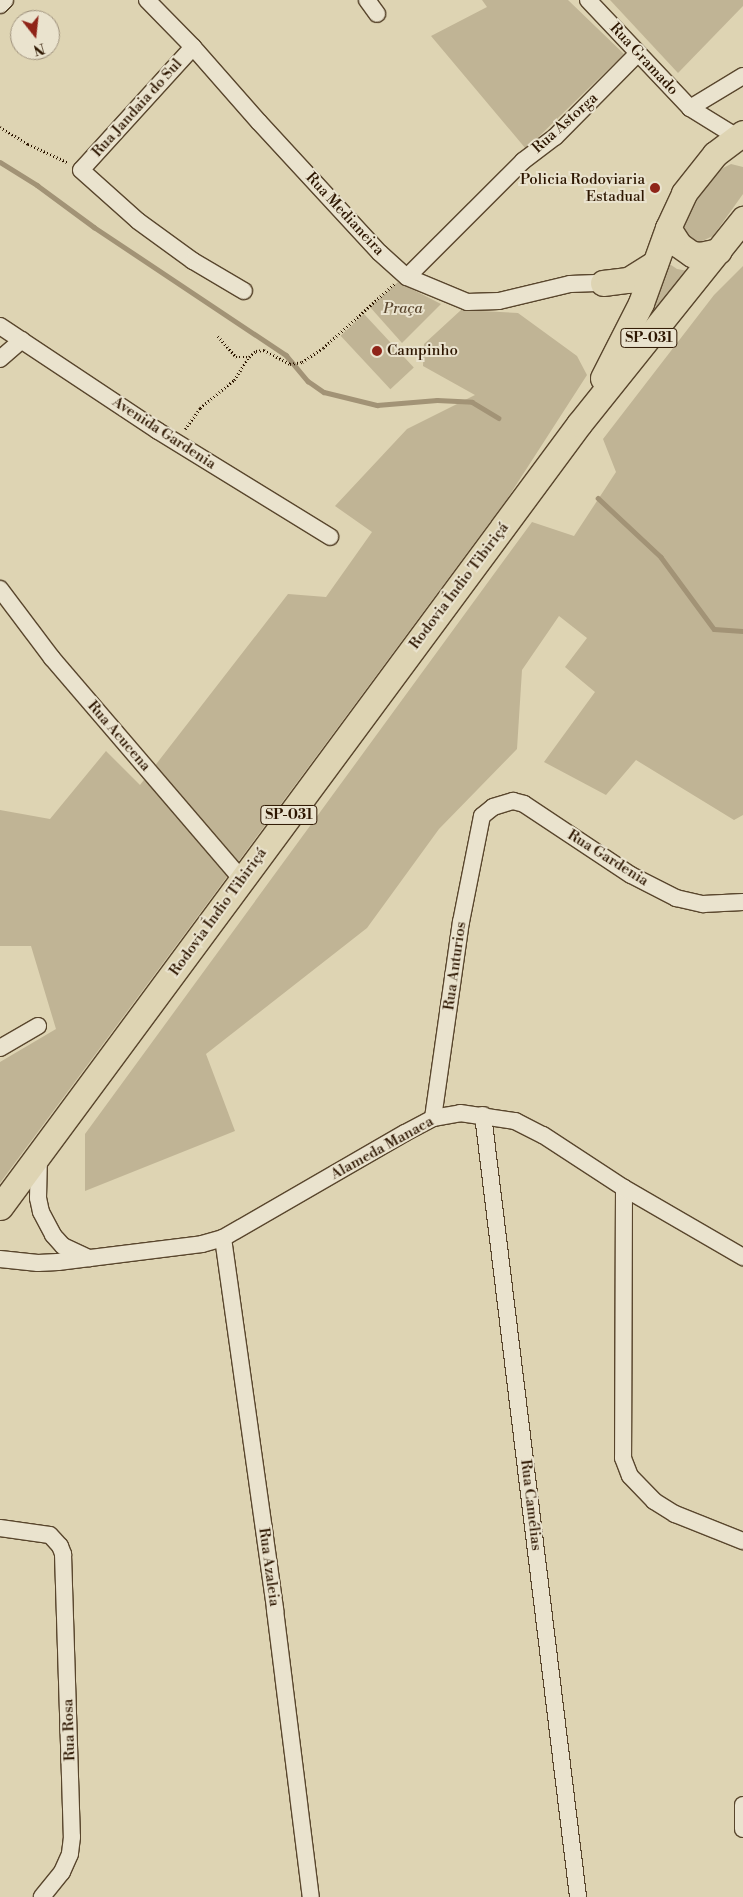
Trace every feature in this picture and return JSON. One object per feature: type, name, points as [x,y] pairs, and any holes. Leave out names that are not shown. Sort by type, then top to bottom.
[{"type":"highway","name":"Rodovia Índio Tibiriçá","points":[[579,424],[641,303],[668,228],[684,193],[715,154],[742,142]]},
{"type":"highway","name":"Rodovia Índio Tibiriçá","points":[[0,1206],[579,424],[743,219]]},
{"type":"highway","points":[[668,228],[679,245],[692,254],[700,255],[719,251]]},
{"type":"highway","points":[[603,283],[628,280],[655,263]]},
{"type":"highway","points":[[603,283],[622,296],[627,311],[628,328]]},
{"type":"street","points":[[0,5],[5,0]]},
{"type":"street","name":"Rua Medianeira","points":[[147,0],[193,47],[259,122],[380,252],[405,276],[466,302],[499,301],[570,284],[603,283]]},
{"type":"street","points":[[367,0],[377,14]]},
{"type":"street","name":"Rua Gramado","points":[[588,0],[637,54],[696,112],[742,142]]},
{"type":"street","name":"Rua Jandaia do Sul","points":[[81,170],[193,47]]},
{"type":"street","name":"Rua Astorga","points":[[405,276],[523,161],[555,137],[637,54]]},
{"type":"street","points":[[696,112],[743,76]]},
{"type":"street","name":"Rua Gramado","points":[[696,112],[713,138],[715,154]]},
{"type":"street","points":[[81,170],[138,221],[194,261],[244,291]]},
{"type":"street","name":"Avenida Gardenia","points":[[0,326],[176,441],[330,537]]},
{"type":"street","points":[[0,359],[22,340]]},
{"type":"street","name":"Rua Acucena","points":[[0,590],[52,658],[242,880]]},
{"type":"street","name":"Rua Gardenia","points":[[482,816],[493,807],[502,804],[513,801],[524,804],[631,875],[676,898],[704,904],[743,902]]},
{"type":"street","name":"Rua Anturios","points":[[434,1118],[461,922],[482,816]]},
{"type":"street","points":[[0,1048],[38,1026]]},
{"type":"street","name":"Alameda Manaca","points":[[0,1259],[38,1263],[202,1244],[223,1238],[434,1118],[460,1113],[515,1121],[543,1135],[624,1188],[743,1257]]},
{"type":"street","name":"Rua Camélias","points":[[483,1115],[578,1896]]},
{"type":"street","points":[[39,1154],[38,1198],[41,1212],[53,1235],[63,1246],[89,1258]]},
{"type":"street","points":[[624,1188],[623,1458],[630,1476],[654,1501],[675,1514],[743,1541]]},
{"type":"street","name":"Rua Azaleia","points":[[223,1238],[275,1610],[312,1897]]},
{"type":"street","name":"Rua Rosa","points":[[0,1528],[50,1535],[60,1546],[63,1554],[72,1837],[70,1854],[62,1872],[42,1897]]},
{"type":"street","points":[[743,1806],[743,1829]]},
{"type":"path","points":[[0,128],[81,170]]},
{"type":"path","points":[[176,441],[200,408],[234,380],[249,357],[256,351],[264,350],[294,364],[312,356],[405,276]]},
{"type":"path","points":[[218,336],[236,357],[249,357]]},
{"type":"green space","points":[[482,0],[568,0],[624,54],[526,149],[431,36],[487,7]]},
{"type":"green space","points":[[610,0],[743,0],[743,6],[678,73]]},
{"type":"green space","points":[[731,164],[743,167],[743,194],[713,236],[698,243],[685,236],[684,222],[702,188],[723,168]]},
{"type":"green space","points":[[665,261],[677,269],[688,271],[611,379]]},
{"type":"green space","points":[[743,266],[743,815],[734,820],[636,760],[606,795],[544,762],[595,692],[565,667],[587,638],[559,616],[522,670],[517,749],[439,829],[367,928],[206,1054],[235,1131],[85,1191],[85,1134],[532,522],[574,536],[616,472],[603,439],[714,295]]},
{"type":"green space","name":"Praça","points":[[398,282],[441,304],[402,343],[370,307]]},
{"type":"green space","points":[[461,310],[518,313],[577,356],[587,375],[507,499],[0,1183],[0,1062],[56,1029],[31,946],[0,946],[0,810],[50,819],[106,751],[140,785],[288,594],[326,597],[372,532],[335,506],[407,429],[475,395],[423,366],[424,344]]},
{"type":"green space","name":"Campinho","points":[[364,314],[414,367],[390,389],[341,336]]},
{"type":"waterway","points":[[0,162],[37,185],[94,227],[286,355],[308,381],[324,392],[377,405],[437,400],[472,402],[499,418]]},
{"type":"waterway","points":[[598,498],[661,557],[714,629],[743,631]]},
{"type":"place","name":"Policia Rodoviaria Estadual","points":[[655,188]]},
{"type":"place","name":"Campinho","points":[[377,351]]}]
